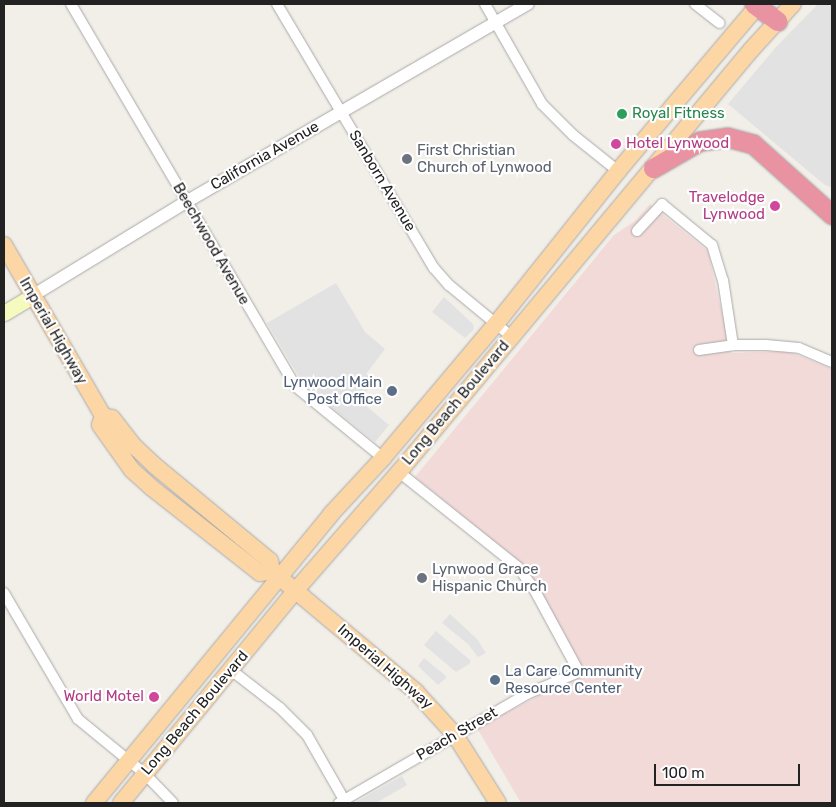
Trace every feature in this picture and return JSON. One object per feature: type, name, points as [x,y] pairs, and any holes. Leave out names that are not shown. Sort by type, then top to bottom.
[{"type":"highway","points":[[757,5],[776,21]]},
{"type":"highway","points":[[653,168],[700,141],[727,137],[752,144],[832,215]]},
{"type":"main road","name":"Long Beach Boulevard","points":[[121,803],[296,590],[399,472],[776,21],[793,4]]},
{"type":"main road","name":"Long Beach Boulevard","points":[[94,803],[276,574],[383,458],[496,324],[618,171],[757,5]]},
{"type":"main road","name":"Imperial Highway","points":[[4,245],[103,416],[100,425],[132,470],[260,573],[276,574],[416,692],[455,735],[498,803]]},
{"type":"main road","name":"California Avenue","points":[[4,313],[32,296]]},
{"type":"street","name":"Beechwood Avenue","points":[[71,4],[295,386],[383,458]]},
{"type":"street","name":"Sanborn Avenue","points":[[277,4],[434,268],[449,285],[512,337]]},
{"type":"street","points":[[485,4],[542,104],[573,135],[618,171]]},
{"type":"street","name":"California Avenue","points":[[32,296],[186,202],[528,4]]},
{"type":"street","points":[[695,4],[719,23]]},
{"type":"street","points":[[637,231],[662,204],[712,245],[723,280],[733,345]]},
{"type":"street","points":[[699,350],[733,345],[766,345],[799,348],[832,362]]},
{"type":"street","name":"Peach Street","points":[[343,802],[527,694],[579,672],[534,589],[518,568],[399,472]]},
{"type":"street","points":[[4,593],[78,719],[144,774],[173,803]]},
{"type":"street","points":[[231,670],[280,708],[307,735],[343,802]]},
{"type":"shaded area","points":[[818,4],[832,4],[831,187],[825,185],[728,104],[776,47]]},
{"type":"shaded area","points":[[650,204],[708,251],[731,353],[788,351],[832,369],[832,803],[521,803],[477,728],[585,672],[531,575],[518,561],[415,477],[614,235],[635,221]]},
{"type":"shaded area","points":[[336,283],[365,332],[385,349],[366,374],[375,381],[359,400],[389,425],[375,442],[304,385],[267,323]]},
{"type":"shaded area","points":[[444,297],[473,324],[474,329],[465,338],[432,312]]},
{"type":"shaded area","points":[[450,614],[477,639],[486,653],[478,657],[468,644],[442,623]]},
{"type":"shaded area","points":[[436,631],[471,661],[469,664],[456,672],[424,645]]},
{"type":"shaded area","points":[[424,658],[446,676],[438,685],[418,666]]},
{"type":"shaded area","points":[[402,776],[407,785],[376,803],[354,803]]},
{"type":"place","name":"Royal Fitness","points":[[622,114]]},
{"type":"place","name":"Hotel Lynwood","points":[[616,144]]},
{"type":"place","name":"First Christian Church of Lynwood","points":[[407,159]]},
{"type":"place","name":"Travelodge Lynwood","points":[[775,206]]},
{"type":"place","name":"Lynwood Main Post Office","points":[[392,391]]},
{"type":"place","name":"Lynwood Grace Hispanic Church","points":[[422,578]]},
{"type":"place","name":"La Care Community Resource Center","points":[[495,680]]},
{"type":"place","name":"World Motel","points":[[154,697]]}]
